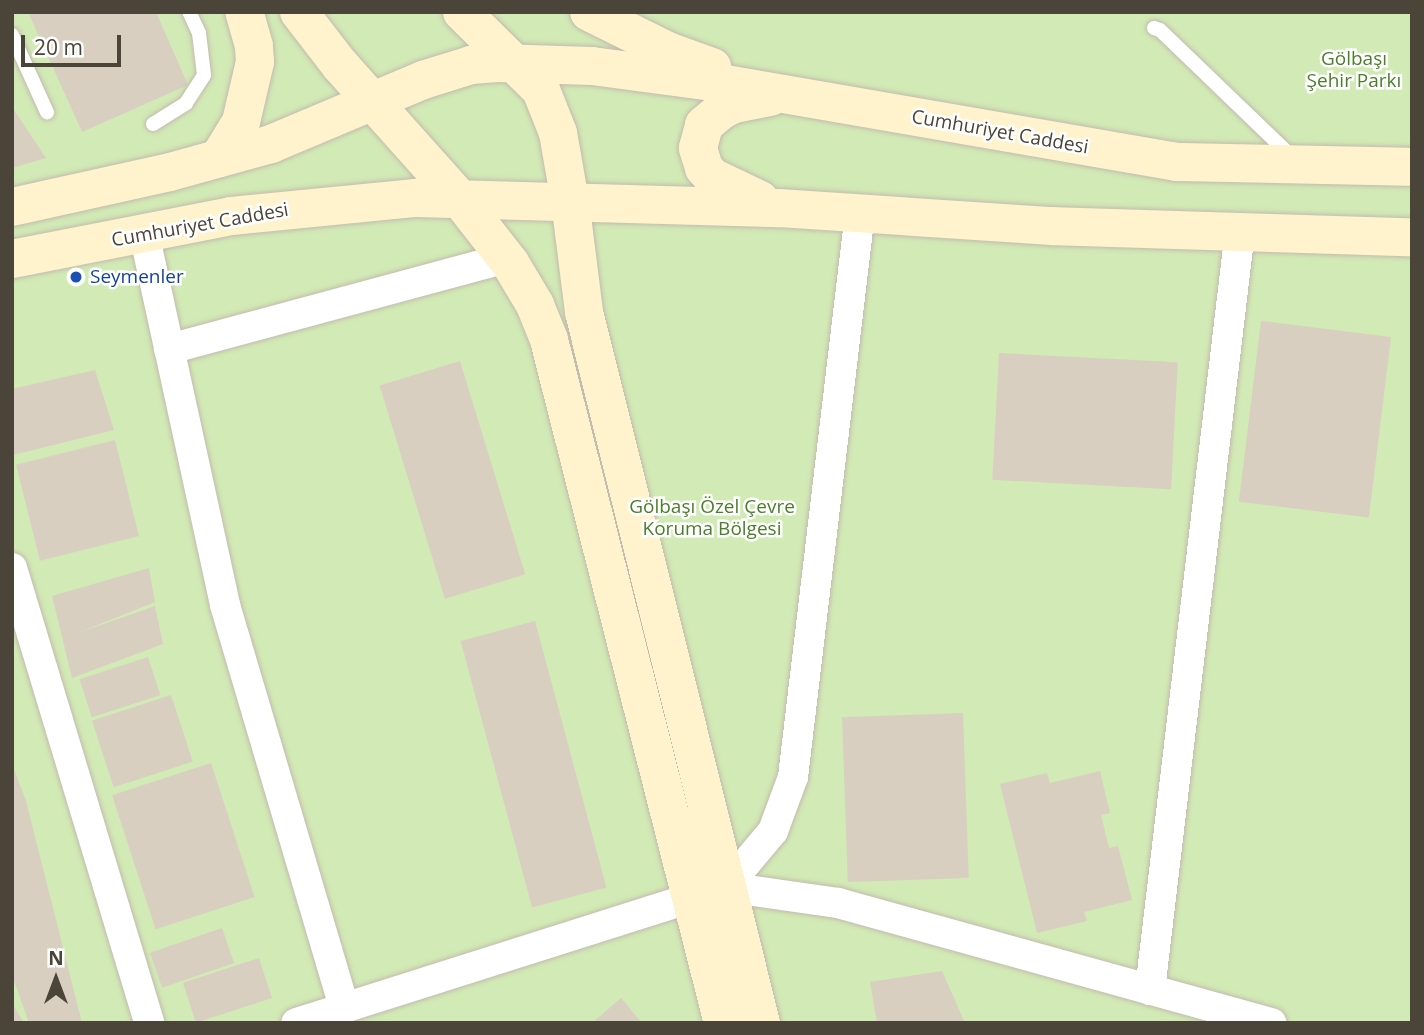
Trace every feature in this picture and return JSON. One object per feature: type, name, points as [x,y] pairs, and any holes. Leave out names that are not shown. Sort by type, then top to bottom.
[{"type":"main road","points":[[12,207],[219,158],[241,122],[255,62],[254,46],[244,12]]},
{"type":"main road","points":[[299,12],[340,65],[459,198],[506,258],[523,282],[550,340],[709,893],[761,1023]]},
{"type":"main road","points":[[462,12],[541,90],[558,134],[570,201],[584,313],[709,893],[723,1023]]},
{"type":"main road","points":[[589,12],[668,51],[786,95]]},
{"type":"main road","name":"Cumhuriyet Caddesi","points":[[219,158],[271,144],[373,100],[471,65],[516,63],[592,66],[714,82],[1177,162],[1412,167]]},
{"type":"main road","points":[[786,95],[734,104],[722,110],[704,125],[698,148],[704,168],[712,177],[779,208],[1052,226],[1412,237]]},
{"type":"main road","name":"Cumhuriyet Caddesi","points":[[12,259],[231,216],[388,199],[459,198],[779,208]]},
{"type":"street","points":[[709,893],[773,831],[793,777],[860,213]]},
{"type":"street","points":[[1150,990],[1240,231]]},
{"type":"street","points":[[144,233],[225,605],[344,1008]]},
{"type":"street","points":[[169,349],[506,258]]},
{"type":"street","points":[[12,568],[149,1023]]},
{"type":"street","points":[[296,1023],[709,893],[838,903],[1272,1023]]},
{"type":"lane","points":[[153,124],[186,103],[204,75],[200,33],[189,12]]},
{"type":"lane","points":[[1154,29],[1160,30],[1300,165]]},
{"type":"lane","points":[[12,35],[47,113]]},
{"type":"green space","name":"Gölbaşı Özel Çevre Koruma Bölgesi","points":[[12,12],[1412,12],[1412,1023],[12,1023]]},
{"type":"building","points":[[28,12],[156,12],[188,85],[82,132]]},
{"type":"building","points":[[12,107],[46,158],[12,168]]},
{"type":"building","points":[[1261,321],[1391,337],[1369,518],[1239,502]]},
{"type":"building","points":[[999,353],[1178,362],[1171,489],[992,480]]},
{"type":"building","points":[[460,361],[525,574],[445,599],[380,386]]},
{"type":"building","points":[[95,370],[114,430],[13,455],[12,389]]},
{"type":"building","points":[[115,440],[139,536],[40,561],[16,465]]},
{"type":"building","points":[[149,568],[155,602],[78,633],[155,606],[163,644],[72,678],[52,596]]},
{"type":"building","points":[[535,621],[606,888],[532,908],[461,641]]},
{"type":"building","points":[[148,657],[160,695],[92,717],[80,679]]},
{"type":"building","points":[[171,695],[193,762],[114,787],[92,721]]},
{"type":"building","points":[[963,713],[969,878],[848,882],[842,717]]},
{"type":"building","points":[[211,763],[255,897],[156,929],[112,795]]},
{"type":"building","points":[[12,764],[26,801],[82,1023],[29,1023],[12,975]]},
{"type":"building","points":[[1100,771],[1110,813],[1101,815],[1109,848],[1118,846],[1132,900],[1084,912],[1087,921],[1037,933],[1000,784],[1047,773],[1050,783]]},
{"type":"building","points":[[222,928],[234,963],[162,988],[150,953]]},
{"type":"building","points":[[259,958],[272,998],[196,1023],[183,983]]},
{"type":"building","points":[[942,971],[965,1023],[877,1023],[870,982]]},
{"type":"building","points":[[621,998],[642,1023],[592,1023]]},
{"type":"building","points":[[12,1003],[24,1023],[12,1023]]},
{"type":"place","name":"Seymenler","points":[[76,277]]},
{"type":"park label","name":"Gölbaşı Şehir Parkı","points":[[1354,70]]}]
